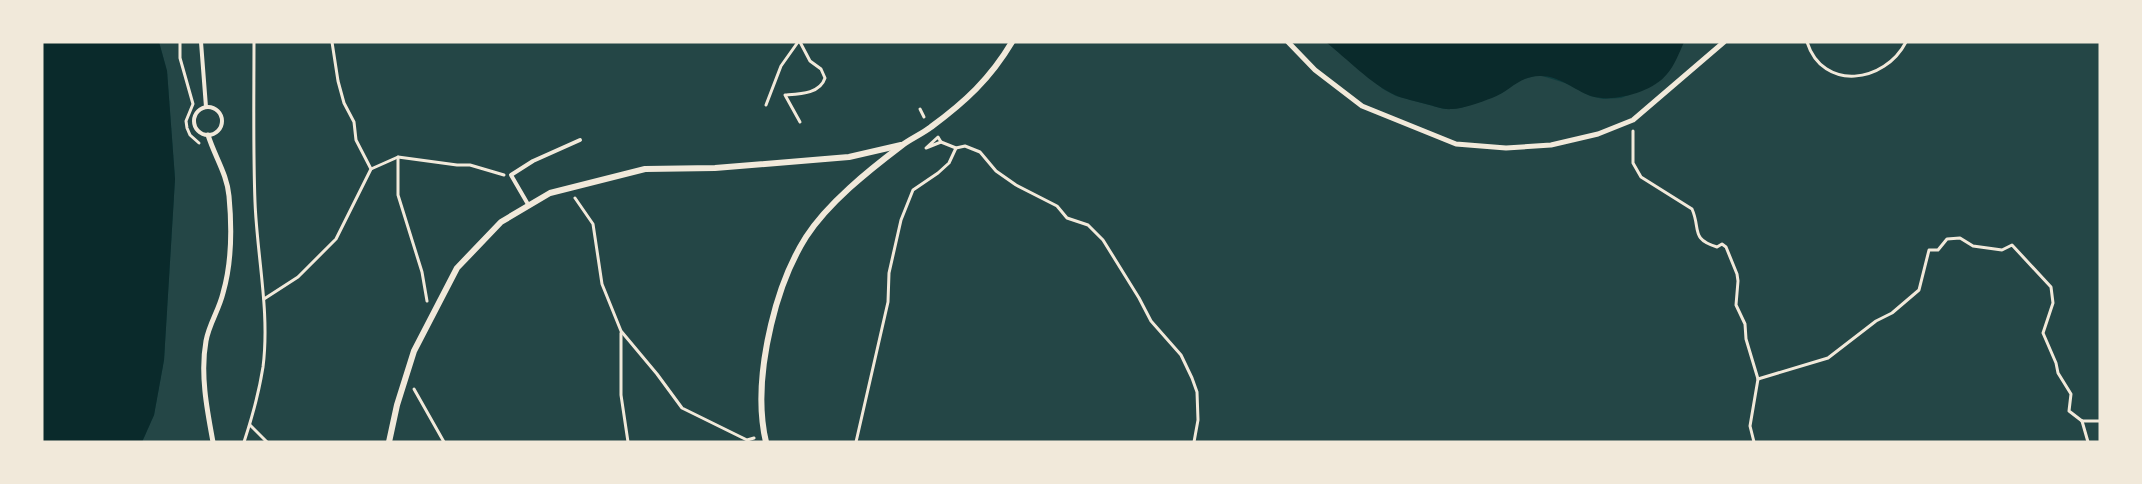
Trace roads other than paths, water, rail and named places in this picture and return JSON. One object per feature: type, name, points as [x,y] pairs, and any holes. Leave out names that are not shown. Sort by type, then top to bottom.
[{"type":"street","points":[[765,439],[761,414],[765,350],[778,295],[806,237],[836,200],[902,145],[931,127],[977,89],[998,66],[1012,42]]},
{"type":"street","points":[[1288,42],[1315,70],[1362,106],[1456,144],[1506,148],[1551,145],[1598,134],[1633,120],[1724,42]]},
{"type":"street","points":[[208,135],[225,173],[229,195],[230,234],[230,256],[223,296],[212,318],[206,342],[204,378],[213,442]]},
{"type":"street","points":[[389,442],[397,405],[414,351],[457,268],[501,222],[550,193],[645,169],[715,168],[849,157],[902,145]]},
{"type":"lane","points":[[201,42],[206,107]]},
{"type":"lane","points":[[206,107],[219,111],[222,120],[220,129],[208,135],[200,133],[194,122],[198,110],[206,107]]},
{"type":"lane","points":[[529,206],[511,175],[533,161],[580,140]]}]
